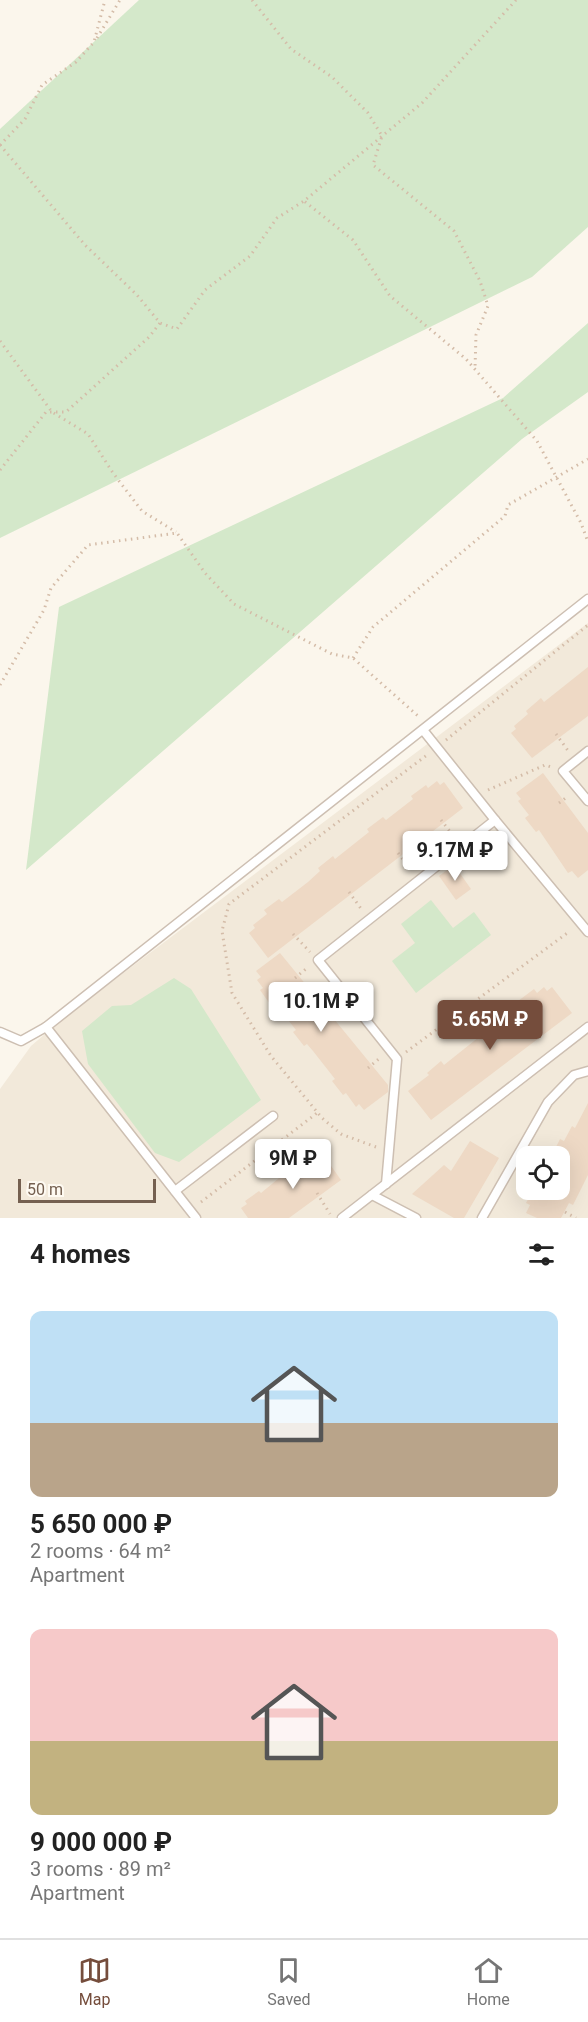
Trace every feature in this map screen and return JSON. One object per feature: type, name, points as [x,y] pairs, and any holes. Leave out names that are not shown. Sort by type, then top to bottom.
[{"type":"lane","points":[[0,1032],[21,1041],[46,1028],[588,599]]},
{"type":"lane","points":[[426,728],[437,748],[475,796],[588,932]]},
{"type":"lane","points":[[588,751],[563,771],[588,801]]},
{"type":"lane","points":[[386,1184],[396,1059],[318,960],[495,820]]},
{"type":"lane","points":[[46,1028],[193,1214]]},
{"type":"lane","points":[[342,1218],[588,1028]]},
{"type":"lane","points":[[482,1218],[548,1102],[574,1075],[588,1071]]},
{"type":"lane","points":[[175,1191],[273,1116]]},
{"type":"lane","points":[[372,1195],[416,1218]]},
{"type":"path","points":[[94,42],[105,0]]},
{"type":"path","points":[[120,0],[94,42],[76,62],[42,85],[25,119],[0,145],[85,244],[137,295],[160,323],[177,329],[205,290],[250,256],[277,218],[304,201],[422,104],[516,0]]},
{"type":"path","points":[[252,0],[291,49],[332,77],[368,113],[382,136],[373,165],[454,231],[480,281],[488,306],[476,335],[475,369]]},
{"type":"path","points":[[304,201],[353,240],[390,296],[466,359],[537,441],[581,523],[588,542]]},
{"type":"path","points":[[0,470],[46,412],[66,412],[149,337],[160,323]]},
{"type":"path","points":[[0,341],[52,412],[88,434],[112,473],[142,511],[177,533],[205,573],[234,604],[332,654],[352,658],[426,728]]},
{"type":"path","points":[[352,658],[373,627],[505,516],[508,505],[588,459]]},
{"type":"path","points":[[0,685],[44,610],[51,588],[88,545],[177,533]]},
{"type":"path","points":[[388,1152],[341,1134],[318,1113],[271,1056],[232,993],[222,931],[229,904],[437,748],[588,625]]},
{"type":"path","points":[[556,734],[575,761]]},
{"type":"path","points":[[475,796],[545,765],[563,771]]},
{"type":"path","points":[[441,820],[462,848]]},
{"type":"path","points":[[398,853],[420,880]]},
{"type":"path","points":[[349,892],[370,920]]},
{"type":"path","points":[[396,1059],[581,923]]},
{"type":"path","points":[[293,934],[318,960]]},
{"type":"path","points":[[193,1214],[318,1113]]},
{"type":"path","points":[[317,1193],[333,1218]]},
{"type":"path","points":[[565,1212],[576,1218]]},
{"type":"shaded area","points":[[588,623],[588,1218],[0,1218],[0,1089],[31,1046],[65,1017]]},
{"type":"green space","points":[[139,0],[588,0],[588,227],[532,277],[0,538],[0,129]]},
{"type":"green space","points":[[588,323],[588,392],[522,439],[26,870],[59,607],[503,398]]},
{"type":"green space","points":[[431,900],[453,928],[474,912],[491,935],[416,993],[392,961],[415,943],[401,924]]},
{"type":"green space","points":[[174,978],[191,989],[261,1100],[179,1162],[155,1153],[88,1064],[82,1031],[112,1006],[131,1005]]},
{"type":"building","points":[[588,667],[588,716],[532,758],[511,733],[516,729],[514,726],[541,698],[544,702]]},
{"type":"building","points":[[543,773],[588,833],[588,870],[578,878],[572,871],[568,873],[539,830],[536,832],[525,818],[529,815],[518,801],[521,799],[516,793]]},
{"type":"building","points":[[437,781],[440,785],[444,782],[463,808],[268,958],[249,933],[255,928],[253,925],[267,914],[264,910],[279,899],[282,902],[320,871],[318,868],[333,856],[335,859],[369,832],[367,829],[383,817],[386,820],[413,799],[411,796],[426,785],[428,788]]},
{"type":"building","points":[[454,865],[471,889],[456,900],[439,876]]},
{"type":"building","points":[[280,953],[388,1085],[388,1092],[364,1110],[359,1104],[356,1107],[346,1093],[343,1095],[332,1081],[335,1079],[313,1051],[307,1044],[304,1046],[293,1032],[296,1030],[274,1002],[270,1004],[260,990],[263,988],[257,980],[261,977],[256,971]]},
{"type":"building","points":[[544,987],[547,991],[552,987],[572,1013],[431,1120],[408,1091],[429,1075],[427,1073],[441,1061],[444,1065],[479,1037],[477,1034],[491,1023],[494,1026],[521,1005],[518,1001],[534,989],[537,993]]},
{"type":"building","points":[[588,1103],[588,1175],[573,1205],[569,1203],[561,1218],[537,1218],[526,1213],[530,1205],[526,1203],[528,1200],[570,1200],[570,1146],[556,1146],[560,1139],[564,1141],[572,1126],[575,1128]]},
{"type":"building","points":[[470,1141],[499,1158],[464,1218],[454,1218],[412,1194],[444,1165],[451,1171]]},
{"type":"building","points":[[322,1153],[341,1180],[289,1218],[248,1218],[241,1208],[247,1204],[245,1201],[259,1191],[261,1193],[302,1159],[304,1162],[313,1155],[315,1158]]}]
